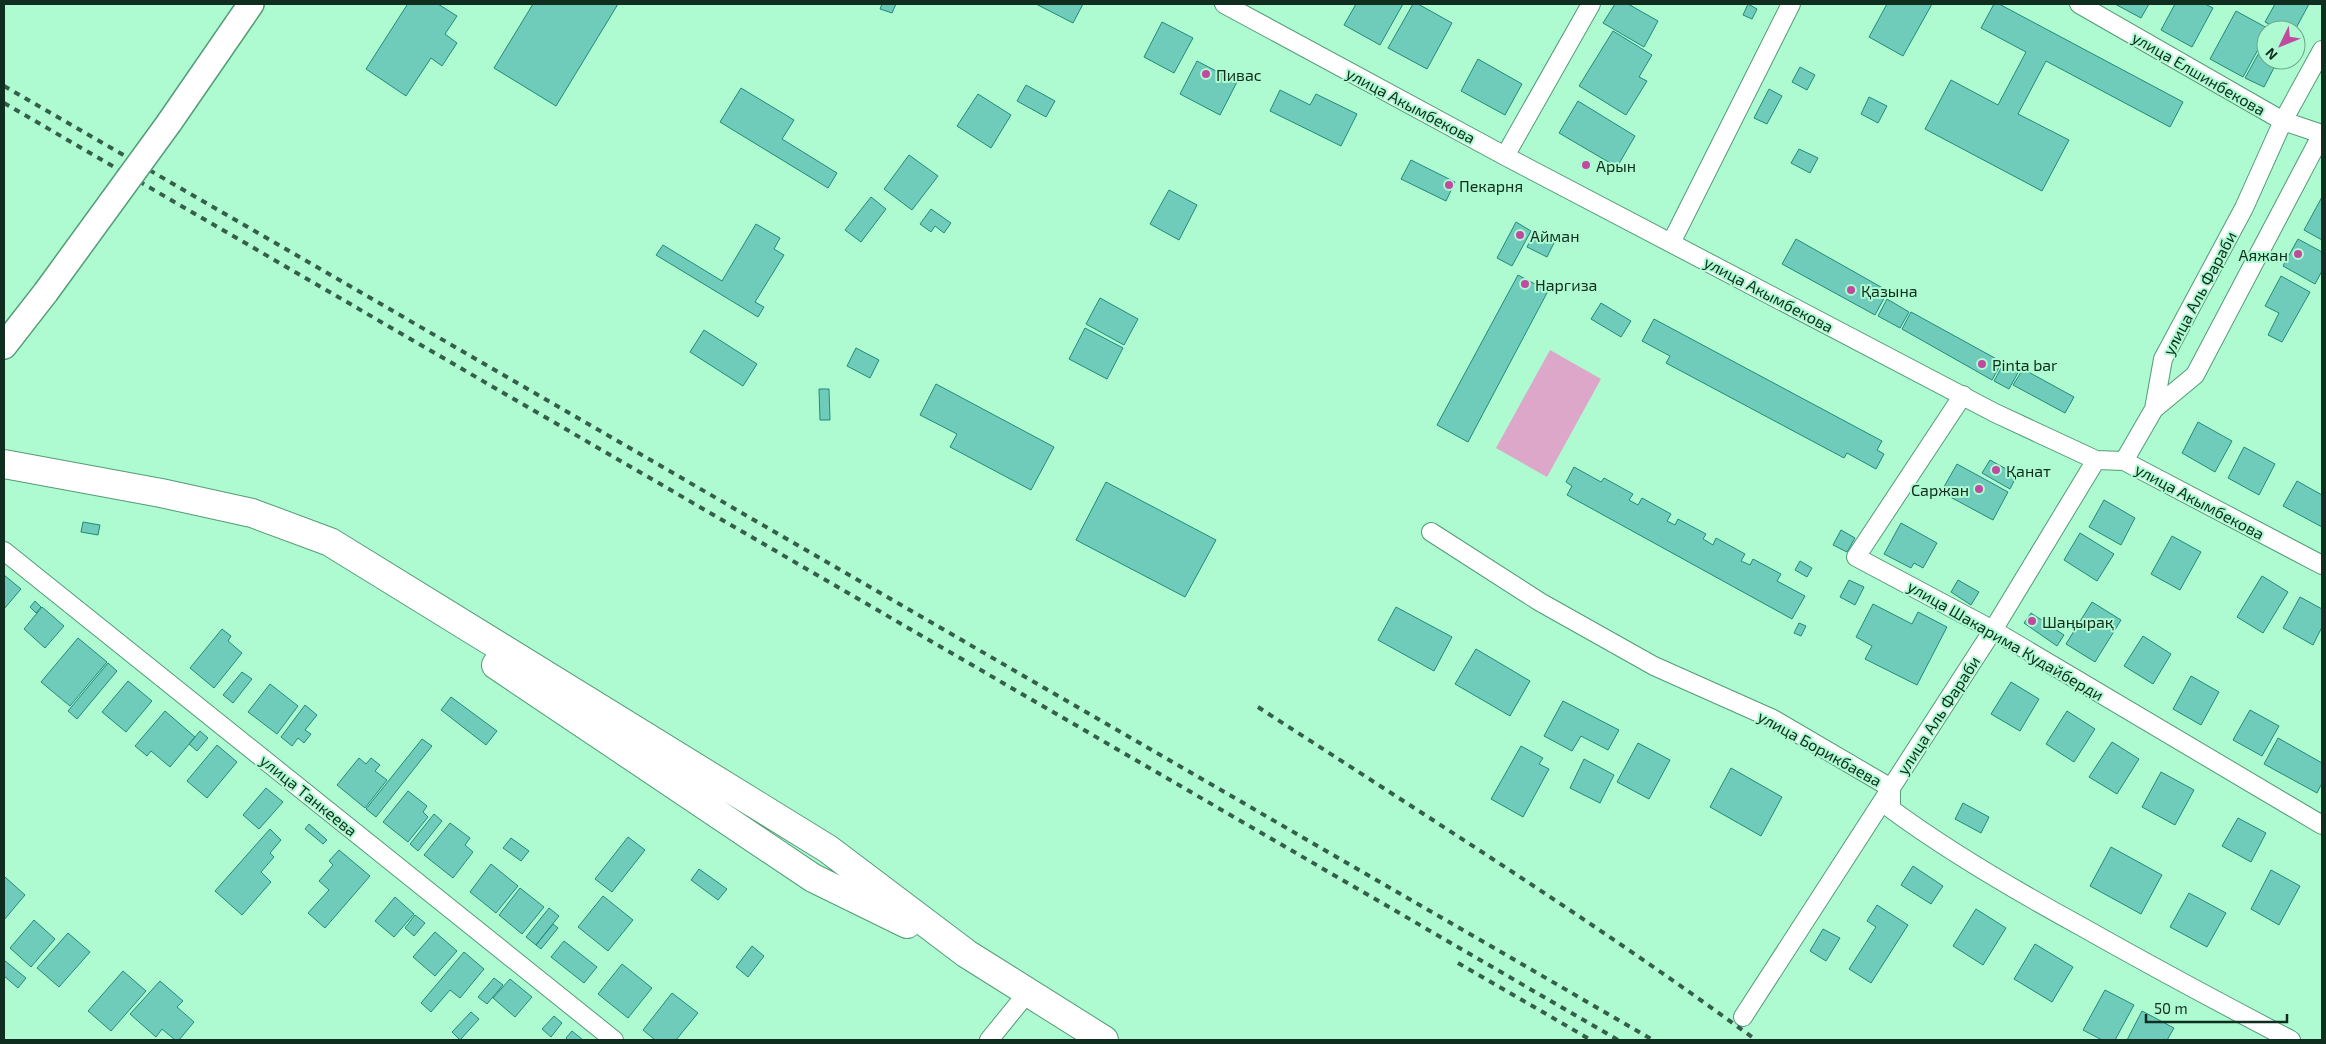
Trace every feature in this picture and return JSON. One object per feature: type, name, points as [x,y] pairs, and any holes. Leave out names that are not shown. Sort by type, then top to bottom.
[{"type":"main road","points":[[4,346],[46,292],[169,123],[251,4]]},
{"type":"main road","points":[[4,464],[161,493],[252,513],[330,542],[828,849],[967,954],[1104,1040]]},
{"type":"main road","points":[[397,583],[457,639],[813,878],[967,954]]},
{"type":"main road","points":[[813,878],[826,874],[832,865],[828,849]]},
{"type":"street","name":"улица Акымбекова","points":[[1224,4],[1505,156],[1995,413],[2096,460],[2124,461],[2322,565]]},
{"type":"street","points":[[1505,156],[1591,4]]},
{"type":"street","points":[[1671,243],[1791,4]]},
{"type":"street","name":"улица Елшинбекова","points":[[2079,4],[2283,122],[2322,134]]},
{"type":"street","name":"улица Аль Фараби","points":[[2154,409],[2163,359],[2244,208],[2283,122],[2322,50]]},
{"type":"street","points":[[2124,461],[2154,409],[2195,375],[2322,134]]},
{"type":"street","name":"улица Шакарима Кудайберди","points":[[1963,395],[1856,557],[1993,630],[2322,825]]},
{"type":"street","name":"улица Аль Фараби","points":[[1743,1017],[1993,630],[2096,460]]},
{"type":"street","name":"улица Борикбаева","points":[[1431,532],[1540,602],[1646,661],[1773,719],[1891,788],[1891,809],[1924,834],[2019,892],[2186,985],[2291,1040]]},
{"type":"street","name":"улица Танкеева","points":[[4,551],[614,1040]]},
{"type":"street","points":[[989,1040],[1028,992]]},
{"type":"shaded area","points":[[1550,350],[1601,379],[1547,477],[1496,448]]},
{"type":"building","points":[[406,4],[438,4],[457,16],[445,34],[457,43],[442,66],[431,58],[406,96],[366,69]]},
{"type":"building","points":[[533,4],[618,4],[556,106],[494,68]]},
{"type":"building","points":[[882,4],[896,4],[892,13],[880,9]]},
{"type":"building","points":[[1036,4],[1083,4],[1073,23]]},
{"type":"building","points":[[1356,4],[1403,4],[1380,45],[1344,25]]},
{"type":"building","points":[[1413,4],[1418,4],[1452,23],[1427,69],[1388,48]]},
{"type":"building","points":[[1615,4],[1628,4],[1658,21],[1644,47],[1603,23]]},
{"type":"building","points":[[1748,4],[1757,9],[1752,19],[1743,15]]},
{"type":"building","points":[[1887,4],[1932,4],[1903,56],[1869,37]]},
{"type":"building","points":[[1994,4],[1999,4],[2183,102],[2170,127],[2046,61],[2018,114],[2069,140],[2042,191],[1925,129],[1951,80],[1998,105],[2026,52],[1981,28]]},
{"type":"building","points":[[2115,4],[2149,4],[2141,18]]},
{"type":"building","points":[[2175,4],[2205,4],[2213,8],[2192,47],[2161,30]]},
{"type":"building","points":[[2275,4],[2309,4],[2300,20],[2266,20]]},
{"type":"building","points":[[2236,11],[2256,22],[2256,53],[2243,77],[2210,59]]},
{"type":"building","points":[[1162,22],[1193,38],[1174,73],[1144,57]]},
{"type":"building","points":[[1613,31],[1652,55],[1639,77],[1647,81],[1626,115],[1579,86]]},
{"type":"building","points":[[2256,58],[2256,70],[2273,70],[2264,87],[2245,78]]},
{"type":"building","points":[[1478,59],[1522,84],[1505,115],[1461,91]]},
{"type":"building","points":[[1197,61],[1237,82],[1220,115],[1180,94]]},
{"type":"building","points":[[1800,67],[1815,75],[1807,90],[1792,82]]},
{"type":"building","points":[[1026,85],[1055,101],[1046,117],[1017,101]]},
{"type":"building","points":[[741,88],[794,120],[782,139],[837,173],[828,188],[720,122]]},
{"type":"building","points":[[1769,89],[1782,96],[1767,124],[1754,118]]},
{"type":"building","points":[[1280,90],[1310,105],[1316,94],[1357,114],[1341,146],[1270,111]]},
{"type":"building","points":[[978,94],[1011,115],[991,148],[957,126]]},
{"type":"building","points":[[1869,97],[1887,106],[1878,123],[1861,114]]},
{"type":"building","points":[[1578,101],[1635,136],[1617,167],[1559,133]]},
{"type":"building","points":[[1799,149],[1818,158],[1810,173],[1791,163]]},
{"type":"building","points":[[909,155],[938,176],[912,210],[884,189]]},
{"type":"building","points":[[1411,160],[1455,182],[1446,201],[1401,179]]},
{"type":"building","points":[[1169,190],[1197,205],[1179,240],[1150,224]]},
{"type":"building","points":[[871,197],[886,209],[861,242],[845,230]]},
{"type":"building","points":[[2322,197],[2322,240],[2304,230]]},
{"type":"building","points":[[931,209],[951,223],[944,233],[935,226],[931,232],[920,224]]},
{"type":"building","points":[[1516,222],[1531,231],[1512,266],[1497,258]]},
{"type":"building","points":[[756,224],[780,238],[774,249],[784,255],[755,302],[764,307],[758,317],[656,255],[663,245],[722,281]]},
{"type":"building","points":[[1534,233],[1554,243],[1547,257],[1527,247]]},
{"type":"building","points":[[1796,239],[1888,291],[1875,315],[1782,264]]},
{"type":"building","points":[[2298,239],[2322,252],[2322,271],[2315,284],[2283,266]]},
{"type":"building","points":[[1518,275],[1548,291],[1468,442],[1437,425]]},
{"type":"building","points":[[2281,276],[2310,292],[2282,342],[2268,335],[2279,313],[2265,306]]},
{"type":"building","points":[[1100,298],[1138,319],[1124,345],[1086,324]]},
{"type":"building","points":[[1887,299],[1909,312],[1900,328],[1878,316]]},
{"type":"building","points":[[1601,303],[1631,321],[1621,337],[1591,319]]},
{"type":"building","points":[[1911,312],[2002,362],[1992,380],[1902,329]]},
{"type":"building","points":[[1654,319],[1882,441],[1877,450],[1884,454],[1876,469],[1847,453],[1844,458],[1666,363],[1670,356],[1642,341]]},
{"type":"building","points":[[1085,328],[1123,348],[1107,379],[1069,359]]},
{"type":"building","points":[[704,330],[757,364],[743,386],[690,352]]},
{"type":"building","points":[[856,348],[879,360],[870,378],[847,366]]},
{"type":"building","points":[[2005,361],[2020,369],[2009,389],[1994,381]]},
{"type":"building","points":[[2023,369],[2074,397],[2065,413],[2013,385]]},
{"type":"building","points":[[936,384],[1054,447],[1031,490],[950,447],[957,434],[920,415]]},
{"type":"building","points":[[819,389],[829,389],[830,420],[820,420]]},
{"type":"building","points":[[2198,422],[2232,441],[2215,472],[2182,453]]},
{"type":"building","points":[[2244,447],[2275,464],[2259,495],[2228,478]]},
{"type":"building","points":[[1990,460],[2017,475],[2010,489],[1982,473]]},
{"type":"building","points":[[1957,464],[2008,492],[1993,520],[1941,492]]},
{"type":"building","points":[[1574,467],[1601,482],[1604,478],[1633,494],[1629,500],[1638,505],[1642,498],[1671,514],[1667,521],[1675,525],[1678,519],[1706,534],[1703,539],[1713,545],[1716,538],[1745,554],[1741,561],[1750,565],[1753,559],[1781,574],[1777,581],[1805,596],[1792,619],[1567,495],[1572,486],[1566,482]]},
{"type":"building","points":[[2297,481],[2322,495],[2322,527],[2283,506]]},
{"type":"building","points":[[1106,482],[1216,540],[1185,597],[1076,540]]},
{"type":"building","points":[[2104,500],[2135,518],[2121,545],[2089,527]]},
{"type":"building","points":[[83,522],[100,525],[98,535],[81,532]]},
{"type":"building","points":[[1901,523],[1937,543],[1923,568],[1914,563],[1911,568],[1884,554]]},
{"type":"building","points":[[1841,530],[1855,538],[1847,552],[1833,545]]},
{"type":"building","points":[[2080,533],[2114,554],[2097,581],[2064,560]]},
{"type":"building","points":[[2172,536],[2201,552],[2180,590],[2151,574]]},
{"type":"building","points":[[1800,561],[1812,568],[1807,577],[1795,570]]},
{"type":"building","points":[[4,575],[21,589],[4,609]]},
{"type":"building","points":[[2262,576],[2288,592],[2263,633],[2237,617]]},
{"type":"building","points":[[1849,580],[1864,587],[1855,605],[1840,597]]},
{"type":"building","points":[[1958,580],[1979,592],[1971,605],[1951,592]]},
{"type":"building","points":[[2300,597],[2322,609],[2322,627],[2313,645],[2283,628]]},
{"type":"building","points":[[35,601],[41,607],[36,613],[30,607]]},
{"type":"building","points":[[2092,602],[2121,620],[2095,662],[2066,644]]},
{"type":"building","points":[[1873,604],[1912,624],[1918,612],[1947,627],[1917,685],[1865,659],[1872,646],[1856,637]]},
{"type":"building","points":[[42,607],[64,626],[45,648],[24,629]]},
{"type":"building","points":[[1396,607],[1452,637],[1434,671],[1378,640]]},
{"type":"building","points":[[2031,613],[2064,635],[2057,646],[2024,623]]},
{"type":"building","points":[[1799,623],[1806,626],[1801,636],[1794,633]]},
{"type":"building","points":[[222,629],[231,636],[228,641],[242,653],[214,688],[190,668]]},
{"type":"building","points":[[2143,636],[2171,654],[2153,684],[2124,666]]},
{"type":"building","points":[[78,638],[107,662],[70,706],[41,682]]},
{"type":"building","points":[[1476,649],[1530,681],[1510,716],[1455,684]]},
{"type":"building","points":[[108,663],[117,671],[77,719],[68,711]]},
{"type":"building","points":[[242,672],[252,679],[233,703],[223,695]]},
{"type":"building","points":[[2191,676],[2219,692],[2201,725],[2173,709]]},
{"type":"building","points":[[128,681],[152,701],[126,732],[102,712]]},
{"type":"building","points":[[2011,682],[2039,699],[2020,731],[1991,714]]},
{"type":"building","points":[[270,684],[298,706],[277,734],[248,712]]},
{"type":"building","points":[[451,697],[497,731],[486,745],[441,710]]},
{"type":"building","points":[[1563,701],[1619,730],[1608,750],[1581,736],[1572,751],[1544,736]]},
{"type":"building","points":[[305,705],[317,715],[305,730],[311,734],[304,743],[298,738],[292,746],[281,737]]},
{"type":"building","points":[[2250,710],[2279,726],[2262,756],[2233,740]]},
{"type":"building","points":[[165,711],[195,737],[170,767],[151,751],[147,756],[135,746]]},
{"type":"building","points":[[2067,711],[2095,729],[2074,762],[2046,744]]},
{"type":"building","points":[[200,731],[208,738],[197,751],[189,744]]},
{"type":"building","points":[[2278,738],[2322,763],[2322,783],[2317,793],[2264,764]]},
{"type":"building","points":[[422,739],[432,746],[376,817],[366,809]]},
{"type":"building","points":[[2112,742],[2139,759],[2117,794],[2089,777]]},
{"type":"building","points":[[1638,743],[1670,760],[1649,799],[1617,782]]},
{"type":"building","points":[[217,745],[237,762],[207,798],[187,781]]},
{"type":"building","points":[[1521,746],[1543,758],[1539,764],[1549,769],[1523,817],[1491,799]]},
{"type":"building","points":[[359,758],[366,764],[371,758],[380,765],[375,771],[387,780],[365,808],[337,785]]},
{"type":"building","points":[[1584,759],[1614,775],[1600,803],[1570,788]]},
{"type":"building","points":[[1731,768],[1782,797],[1761,836],[1710,807]]},
{"type":"building","points":[[2161,772],[2194,790],[2175,825],[2142,807]]},
{"type":"building","points":[[266,788],[283,802],[259,829],[243,815]]},
{"type":"building","points":[[408,791],[427,806],[423,812],[428,817],[408,842],[383,822]]},
{"type":"building","points":[[1963,803],[1989,817],[1981,833],[1955,819]]},
{"type":"building","points":[[434,814],[442,821],[418,851],[410,844]]},
{"type":"building","points":[[2238,818],[2266,833],[2251,862],[2222,846]]},
{"type":"building","points":[[450,823],[470,838],[465,845],[473,852],[453,878],[424,855]]},
{"type":"building","points":[[309,824],[327,840],[323,844],[305,829]]},
{"type":"building","points":[[270,829],[281,840],[270,853],[274,857],[261,872],[271,882],[242,915],[215,891]]},
{"type":"building","points":[[628,837],[645,850],[612,892],[595,879]]},
{"type":"building","points":[[511,838],[529,851],[521,861],[503,848]]},
{"type":"building","points":[[2111,847],[2162,875],[2141,914],[2090,886]]},
{"type":"building","points":[[339,850],[370,876],[325,928],[308,913],[329,890],[319,881],[333,865],[329,861]]},
{"type":"building","points":[[491,864],[518,886],[496,913],[470,892]]},
{"type":"building","points":[[1913,866],[1943,886],[1931,904],[1901,885]]},
{"type":"building","points":[[699,869],[727,889],[718,900],[691,880]]},
{"type":"building","points":[[2271,870],[2300,886],[2279,925],[2251,909]]},
{"type":"building","points":[[4,878],[25,895],[4,920]]},
{"type":"building","points":[[520,888],[544,907],[522,934],[499,915]]},
{"type":"building","points":[[2189,893],[2226,913],[2207,947],[2170,927]]},
{"type":"building","points":[[603,896],[633,920],[608,951],[578,927]]},
{"type":"building","points":[[395,897],[414,914],[394,937],[375,921]]},
{"type":"building","points":[[1877,905],[1908,925],[1871,983],[1849,969],[1876,927],[1867,921]]},
{"type":"building","points":[[549,908],[559,916],[536,945],[526,937]]},
{"type":"building","points":[[1976,909],[2006,928],[1983,965],[1953,946]]},
{"type":"building","points":[[415,915],[425,923],[414,936],[405,928]]},
{"type":"building","points":[[34,920],[55,939],[31,967],[10,948]]},
{"type":"building","points":[[553,924],[558,928],[541,949],[536,945]]},
{"type":"building","points":[[1823,929],[1840,938],[1826,961],[1810,951]]},
{"type":"building","points":[[435,932],[457,951],[435,976],[413,957]]},
{"type":"building","points":[[68,933],[90,952],[59,987],[37,968]]},
{"type":"building","points":[[564,941],[597,967],[584,983],[551,957]]},
{"type":"building","points":[[2035,944],[2073,967],[2052,1002],[2014,979]]},
{"type":"building","points":[[752,946],[764,956],[748,977],[736,967]]},
{"type":"building","points":[[464,952],[484,969],[460,998],[450,990],[431,1012],[421,1003]]},
{"type":"building","points":[[4,960],[26,978],[18,988],[4,976]]},
{"type":"building","points":[[622,964],[652,988],[628,1018],[598,994]]},
{"type":"building","points":[[123,971],[146,991],[111,1031],[88,1011]]},
{"type":"building","points":[[494,978],[503,985],[487,1004],[478,997]]},
{"type":"building","points":[[510,979],[532,997],[515,1017],[493,998]]},
{"type":"building","points":[[160,981],[183,1001],[177,1007],[194,1022],[179,1040],[175,1040],[162,1029],[156,1037],[130,1014]]},
{"type":"building","points":[[2105,990],[2134,1005],[2115,1040],[2102,1040],[2083,1030]]},
{"type":"building","points":[[672,993],[698,1013],[676,1040],[655,1040],[643,1030]]},
{"type":"building","points":[[2142,1011],[2174,1028],[2167,1040],[2127,1040]]},
{"type":"building","points":[[471,1012],[479,1019],[460,1040],[452,1032]]},
{"type":"building","points":[[554,1016],[562,1023],[551,1037],[542,1029]]},
{"type":"building","points":[[572,1031],[583,1040],[568,1040],[566,1038]]},
{"type":"railway","points":[[4,86],[1653,1040]]},
{"type":"railway","points":[[4,103],[1618,1040]]},
{"type":"railway","points":[[1258,707],[1572,912],[1756,1040]]},
{"type":"railway","points":[[1458,963],[1591,1040]]},
{"type":"place","name":"Пивас","points":[[1206,74]]},
{"type":"place","name":"Арын","points":[[1586,165]]},
{"type":"place","name":"Пекарня","points":[[1449,185]]},
{"type":"place","name":"Айман","points":[[1520,235]]},
{"type":"place","name":"Аяжан","points":[[2298,254]]},
{"type":"place","name":"Наргиза","points":[[1525,284]]},
{"type":"place","name":"Қазына","points":[[1851,290]]},
{"type":"place","name":"Pinta bar","points":[[1982,364]]},
{"type":"place","name":"Қанат","points":[[1996,470]]},
{"type":"place","name":"Саржан","points":[[1979,489]]},
{"type":"place","name":"Шаңырақ","points":[[2032,621]]}]
